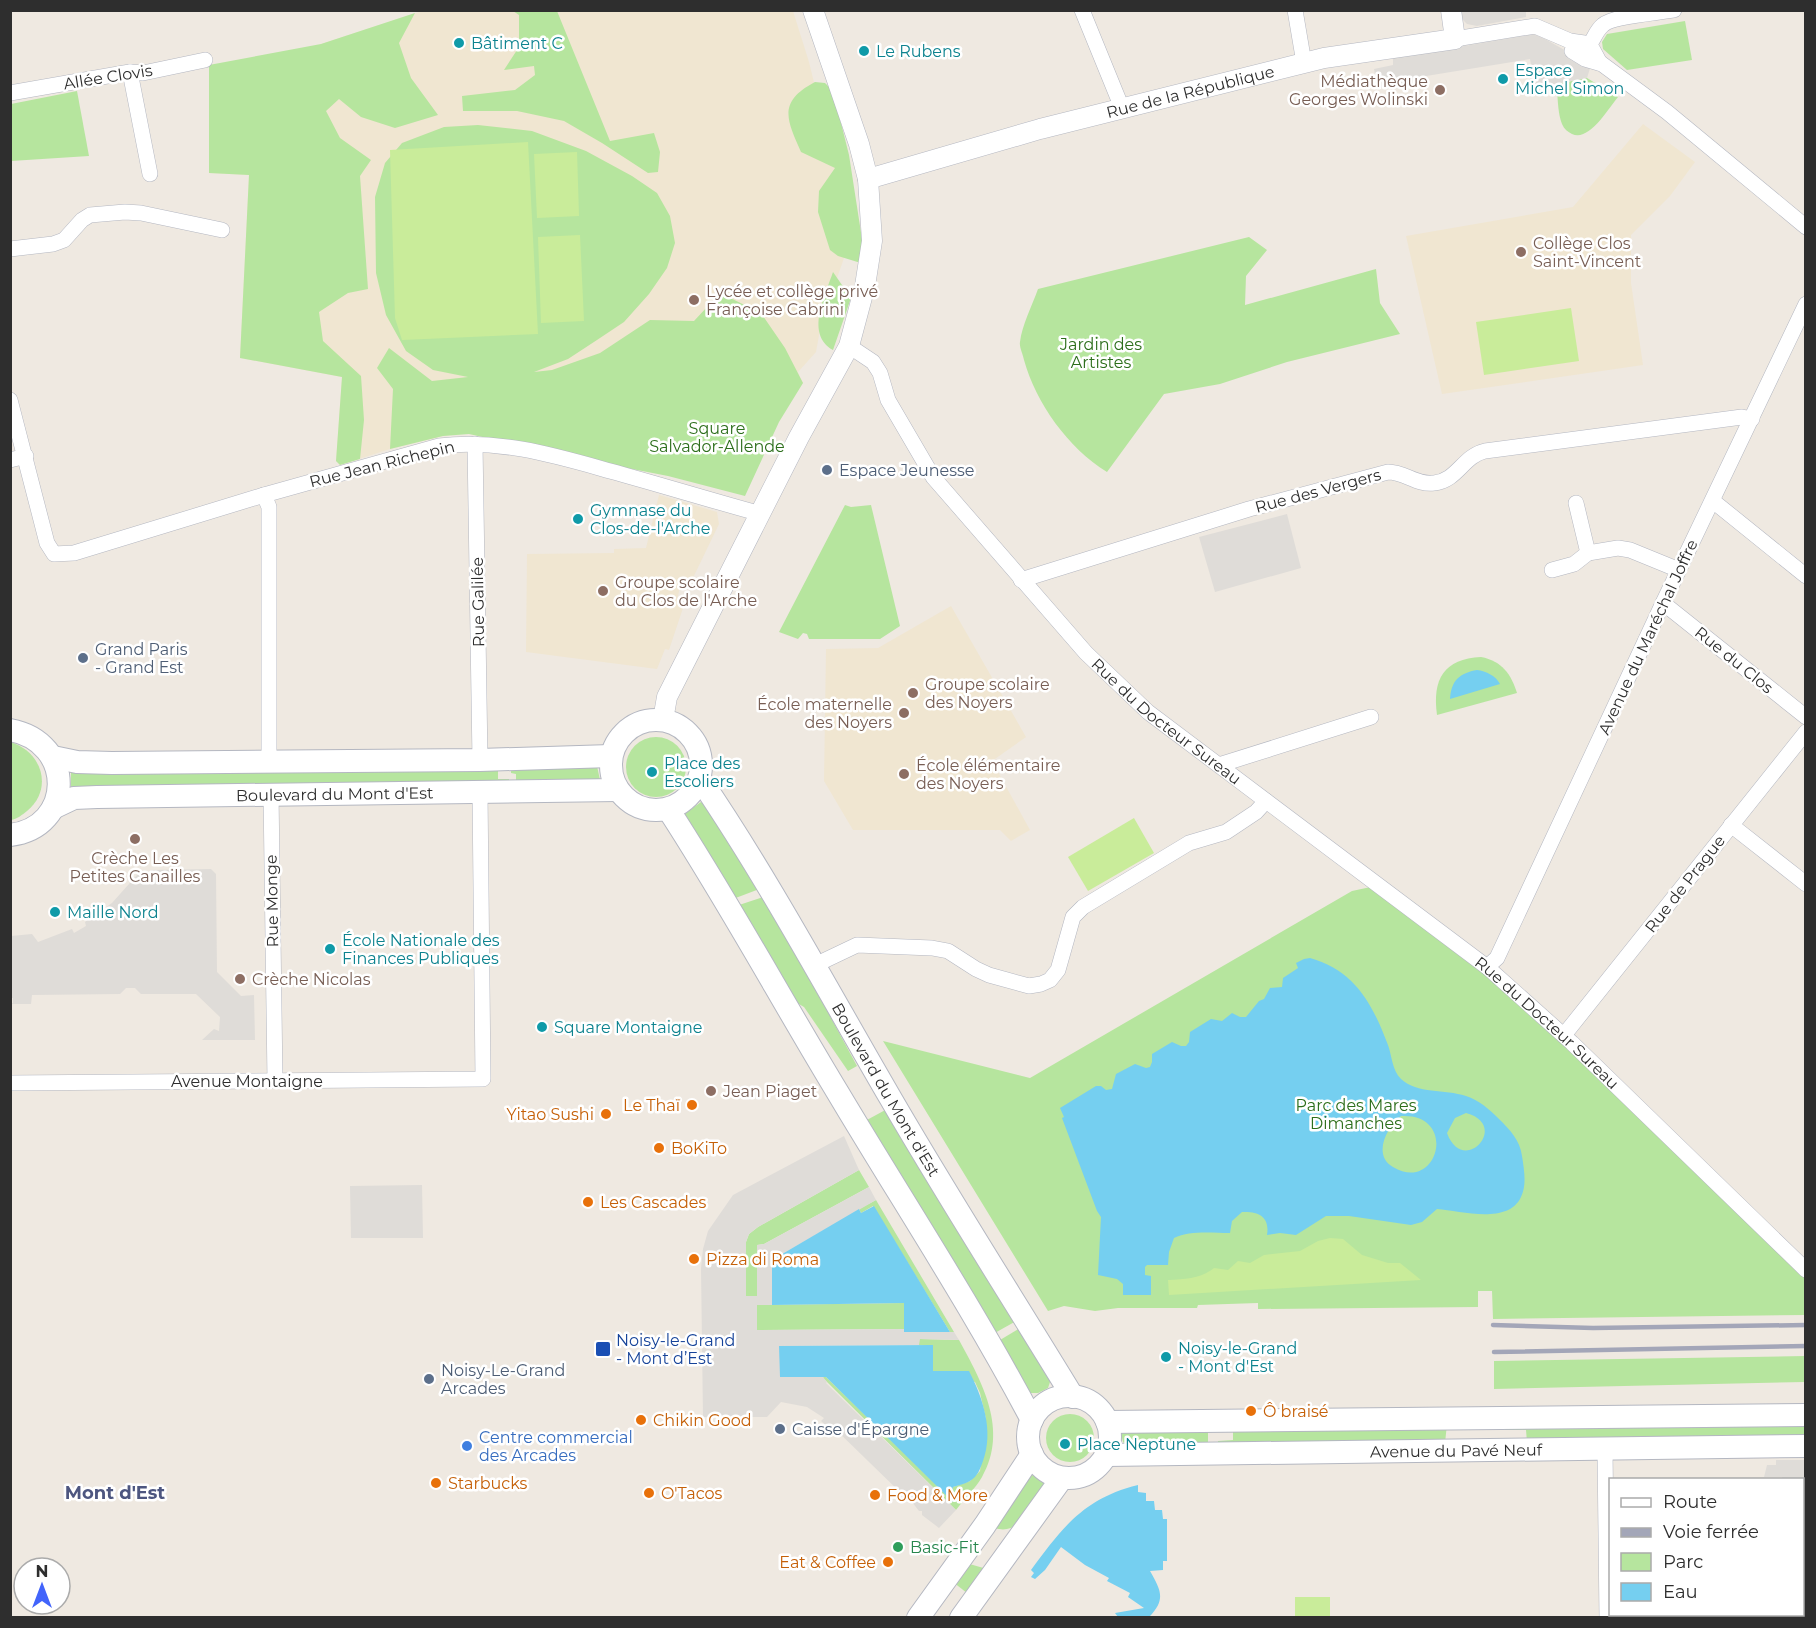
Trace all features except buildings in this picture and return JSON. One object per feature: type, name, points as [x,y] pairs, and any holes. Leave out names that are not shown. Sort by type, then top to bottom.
[{"type":"main road","points":[[663,720],[678,725],[690,735],[698,748],[702,764],[700,779],[693,793],[682,803],[668,809],[654,811],[640,808],[627,801],[618,790],[611,774],[611,756],[618,740],[630,728],[645,721],[663,720]]},
{"type":"main road","points":[[10,730],[28,734],[42,744],[53,757],[59,774],[59,791],[53,808],[43,821],[29,831],[10,835]]},
{"type":"main road","name":"Boulevard du Mont d'Est","points":[[53,757],[78,762],[269,762],[611,756]]},
{"type":"main road","name":"Boulevard du Mont d'Est","points":[[700,779],[737,834],[902,1118],[1073,1396]]},
{"type":"main road","name":"Boulevard du Mont d'Est","points":[[53,808],[74,798],[271,793],[618,790]]},
{"type":"main road","points":[[668,809],[700,858],[808,1043],[987,1336],[1032,1420]]},
{"type":"main road","points":[[1073,1396],[1091,1402],[1103,1414],[1110,1433],[1110,1444],[1106,1455],[1092,1472],[1072,1478],[1062,1478],[1039,1465],[1032,1454],[1029,1432],[1032,1420],[1048,1402],[1073,1396]]},
{"type":"main road","name":"Avenue du Pavé Neuf","points":[[1107,1422],[1806,1414]]},
{"type":"main road","name":"Avenue du Pavé Neuf","points":[[1106,1455],[1806,1446]]},
{"type":"main road","points":[[918,1617],[985,1525],[1032,1454]]},
{"type":"main road","points":[[961,1617],[1062,1478]]},
{"type":"street","points":[[663,720],[667,697],[849,346],[872,253],[868,179],[859,144],[813,10]]},
{"type":"street","points":[[1082,10],[1122,108]]},
{"type":"street","points":[[1295,10],[1304,63]]},
{"type":"street","points":[[1451,10],[1455,39]]},
{"type":"street","points":[[1572,51],[1581,52],[1589,46],[1596,32],[1605,22],[1674,10]]},
{"type":"street","name":"Rue de la République","points":[[868,179],[1040,129],[1341,55],[1366,53],[1528,26],[1538,27],[1570,41],[1589,46]]},
{"type":"street","name":"Rue de la République","points":[[1554,35],[1564,48],[1600,63]]},
{"type":"street","points":[[1589,46],[1600,63],[1667,112],[1806,227]]},
{"type":"street","name":"Allée Clovis","points":[[10,93],[130,72],[143,73],[205,60]]},
{"type":"street","points":[[130,72],[150,174]]},
{"type":"street","points":[[10,249],[53,244],[64,240],[82,220],[90,215],[141,213],[222,230]]},
{"type":"street","name":"Avenue du Maréchal Joffre","points":[[1487,967],[1497,958],[1678,570],[1806,304]]},
{"type":"street","name":"Rue du Docteur Sureau","points":[[849,346],[873,362],[880,373],[888,400],[933,477],[1086,653],[1148,712],[1487,967],[1563,1035],[1806,1270]]},
{"type":"street","points":[[10,400],[18,458]]},
{"type":"street","name":"Rue des Vergers","points":[[1021,580],[1249,510],[1388,471],[1399,472],[1412,480],[1436,483],[1449,479],[1475,454],[1743,417],[1752,419]]},
{"type":"street","name":"Rue Galilée","points":[[475,444],[480,760]]},
{"type":"street","name":"Rue Jean Richepin","points":[[18,458],[47,543],[54,554],[74,553],[264,495],[439,446],[493,444],[543,453],[760,514]]},
{"type":"street","points":[[264,495],[269,507],[269,762]]},
{"type":"street","points":[[1713,501],[1806,576]]},
{"type":"street","points":[[1576,503],[1588,553]]},
{"type":"street","points":[[1552,570],[1574,564],[1588,553],[1618,548],[1630,550],[1678,570]]},
{"type":"street","name":"Rue du Clos","points":[[1663,603],[1806,717]]},
{"type":"street","points":[[1219,765],[1371,717]]},
{"type":"street","name":"Rue de Prague","points":[[1563,1035],[1806,732]]},
{"type":"street","name":"Avenue Montaigne","points":[[10,1083],[483,1079],[480,792]]},
{"type":"street","name":"Rue Monge","points":[[271,793],[275,1081]]},
{"type":"street","points":[[815,965],[857,945],[932,948],[948,951],[989,975],[1029,986],[1041,984],[1050,980],[1058,970],[1072,916],[1083,907],[1189,843],[1226,832],[1256,812],[1266,801]]},
{"type":"street","points":[[1731,825],[1806,884]]},
{"type":"street","points":[[1605,1450],[1607,1617]]},
{"type":"shaded area","points":[[422,11],[793,11],[809,62],[835,168],[845,245],[844,258],[821,324],[816,352],[798,372],[803,383],[443,436],[390,449],[340,465],[336,461],[342,377],[240,358],[249,175],[209,173],[321,44]]},
{"type":"shaded area","points":[[1459,11],[1526,11],[1526,17],[1477,26],[1467,24],[1461,18]]},
{"type":"shaded area","points":[[1529,35],[1545,39],[1591,65],[1587,78],[1535,88],[1530,59],[1420,77],[1421,84],[1397,88],[1396,85],[1378,90],[1374,69],[1393,65],[1393,58]]},
{"type":"shaded area","name":"Collège Clos Saint-Vincent","points":[[1643,124],[1695,162],[1670,196],[1631,235],[1631,283],[1643,365],[1442,394],[1406,236],[1573,207]]},
{"type":"shaded area","name":"Groupe scolaire du Clos de l'Arche","points":[[659,495],[717,512],[719,524],[691,582],[682,578],[677,600],[684,605],[669,650],[665,649],[657,669],[526,652],[527,554],[614,553],[614,549],[646,548]]},
{"type":"shaded area","points":[[1287,514],[1301,568],[1215,592],[1199,537]]},
{"type":"shaded area","name":"Groupe scolaire des Noyers","points":[[951,606],[1026,737],[992,761],[1030,830],[1011,841],[1000,830],[853,830],[824,781],[826,649],[878,648]]},
{"type":"shaded area","points":[[211,869],[216,874],[217,972],[241,996],[254,995],[255,1040],[202,1040],[214,1029],[219,1031],[220,1017],[196,994],[141,994],[135,988],[126,988],[120,994],[32,995],[31,1004],[11,1004],[13,998],[10,998],[11,936],[32,934],[38,942],[72,929],[74,933],[86,926],[85,922],[112,903],[137,875],[150,875],[151,870]]},
{"type":"shaded area","points":[[844,1136],[859,1170],[749,1234],[746,1242],[746,1296],[757,1296],[757,1245],[764,1244],[869,1187],[876,1200],[772,1260],[772,1305],[757,1305],[757,1330],[904,1329],[905,1332],[954,1332],[959,1340],[920,1339],[919,1345],[780,1346],[780,1376],[823,1377],[826,1383],[956,1510],[939,1528],[922,1515],[922,1511],[919,1511],[909,1498],[904,1496],[832,1426],[829,1428],[821,1421],[824,1418],[807,1407],[781,1402],[767,1417],[703,1417],[701,1268],[708,1231],[733,1195]]},
{"type":"shaded area","points":[[422,1185],[423,1238],[351,1238],[350,1186]]},
{"type":"shaded area","points":[[1776,1460],[1805,1460],[1805,1494],[1804,1478],[1764,1477],[1767,1465],[1776,1465]]},
{"type":"green space","points":[[513,11],[557,11],[610,141],[654,133],[660,152],[658,172],[648,173],[564,121],[517,111],[463,111],[462,96],[515,90],[535,75],[534,66],[504,70],[519,47],[519,15]]},
{"type":"green space","points":[[415,13],[399,43],[411,78],[438,115],[395,128],[361,117],[339,99],[326,111],[340,138],[371,160],[360,176],[368,289],[348,293],[319,312],[323,341],[361,376],[364,420],[360,459],[340,465],[336,461],[342,377],[240,358],[249,175],[209,173],[209,65],[321,44]]},
{"type":"green space","points":[[1685,21],[1692,60],[1627,70],[1603,49],[1602,42],[1607,34]]},
{"type":"green space","points":[[1587,78],[1618,97],[1591,129],[1578,135],[1572,134],[1562,124],[1557,91],[1562,83]]},
{"type":"green space","points":[[815,82],[825,83],[833,91],[849,155],[864,264],[838,256],[830,250],[818,212],[819,191],[835,168],[801,152],[789,121],[790,104],[803,89]]},
{"type":"green space","points":[[77,91],[89,156],[11,161],[11,104]]},
{"type":"green space","name":"Square Salvador-Allende","points":[[478,125],[532,131],[586,151],[632,176],[657,193],[670,216],[675,243],[667,268],[649,294],[624,322],[568,359],[534,372],[552,370],[600,353],[650,320],[694,321],[720,293],[761,313],[785,348],[803,383],[779,422],[745,496],[668,476],[469,434],[443,436],[390,449],[393,389],[377,368],[389,348],[432,381],[468,377],[433,370],[406,351],[386,315],[376,273],[375,197],[385,163],[402,143],[444,127]]},
{"type":"green space","points":[[528,142],[538,334],[402,340],[395,318],[390,150]]},
{"type":"green space","points":[[577,152],[579,216],[537,218],[534,154]]},
{"type":"green space","points":[[580,235],[584,321],[541,323],[538,237]]},
{"type":"green space","name":"Jardin des Artistes","points":[[1249,237],[1267,250],[1246,276],[1245,305],[1376,269],[1380,303],[1400,334],[1287,362],[1220,384],[1164,394],[1107,472],[1079,450],[1055,423],[1029,376],[1020,342],[1038,289]]},
{"type":"green space","points":[[833,272],[851,298],[833,350],[825,343],[820,334],[819,325],[822,303]]},
{"type":"green space","points":[[1571,308],[1579,361],[1484,375],[1476,322]]},
{"type":"green space","points":[[845,505],[851,507],[871,505],[900,626],[880,639],[809,639],[807,634],[803,633],[798,639],[779,632]]},
{"type":"green space","points":[[1481,657],[1505,669],[1517,693],[1437,715],[1437,691],[1443,673],[1458,662]]},
{"type":"green space","points":[[650,737],[662,737],[673,742],[681,750],[686,767],[684,779],[673,792],[662,797],[650,797],[639,792],[631,784],[626,773],[626,761],[631,750],[639,742]]},
{"type":"green space","points":[[10,742],[30,753],[37,762],[42,782],[35,802],[23,814],[11,820]]},
{"type":"green space","points":[[511,766],[597,766],[600,780],[516,785],[516,774],[511,773]]},
{"type":"green space","points":[[498,767],[498,779],[509,779],[509,785],[71,787],[71,772]]},
{"type":"green space","points":[[701,802],[714,814],[762,888],[733,899],[682,816]]},
{"type":"green space","points":[[1134,818],[1154,853],[1088,891],[1068,857]]},
{"type":"green space","name":"Parc des Mares Dimanches","points":[[1380,885],[1572,1043],[1805,1278],[1805,1315],[1493,1319],[1492,1291],[1478,1291],[1478,1307],[1258,1309],[1258,1303],[1198,1305],[1197,1308],[1118,1308],[1095,1311],[1064,1306],[1048,1311],[883,1041],[1030,1078],[1352,891]]},
{"type":"green space","points":[[766,896],[809,967],[830,1016],[857,1066],[848,1071],[804,1007],[792,1000],[736,906]]},
{"type":"green space","points":[[889,1108],[1018,1320],[993,1334],[865,1121]]},
{"type":"green space","points":[[859,1170],[869,1187],[764,1244],[757,1245],[757,1297],[746,1297],[746,1242],[749,1234]]},
{"type":"green space","points":[[876,1200],[954,1332],[950,1332],[873,1206],[861,1213],[859,1209]]},
{"type":"green space","points":[[1330,1238],[1343,1239],[1362,1255],[1388,1263],[1400,1263],[1421,1280],[1169,1295],[1168,1280],[1187,1279],[1209,1272],[1214,1268],[1228,1270],[1238,1261],[1250,1263],[1264,1255],[1300,1251],[1318,1241]]},
{"type":"green space","points":[[904,1303],[904,1329],[757,1330],[757,1305]]},
{"type":"green space","points":[[1020,1328],[1051,1379],[1048,1388],[1038,1393],[1028,1393],[995,1343]]},
{"type":"green space","points":[[919,1339],[959,1340],[984,1389],[993,1424],[990,1459],[982,1477],[956,1510],[823,1377],[826,1377],[953,1501],[957,1497],[952,1491],[953,1487],[970,1481],[980,1471],[986,1419],[975,1382],[933,1371],[933,1346],[919,1345]]},
{"type":"green space","points":[[1805,1356],[1805,1382],[1494,1389],[1494,1361]]},
{"type":"green space","points":[[1070,1414],[1087,1421],[1094,1438],[1087,1455],[1070,1462],[1053,1455],[1046,1438],[1053,1421]]},
{"type":"green space","points":[[1805,1421],[1806,1439],[1527,1442],[1526,1430],[1505,1430],[1504,1425]]},
{"type":"green space","points":[[1447,1424],[1445,1443],[1218,1444],[1218,1441],[1233,1440],[1233,1428]]},
{"type":"green space","points":[[1208,1431],[1208,1444],[1126,1445],[1121,1433]]},
{"type":"green space","points":[[1031,1475],[1038,1476],[1045,1484],[1026,1516],[1012,1527],[995,1528]]},
{"type":"green space","points":[[1804,1532],[1806,1532],[1805,1617],[1795,1617],[1804,1616]]},
{"type":"green space","points":[[966,1563],[987,1569],[967,1593],[953,1582]]},
{"type":"green space","points":[[1295,1597],[1330,1597],[1330,1617],[1295,1617]]},
{"type":"water","points":[[1477,670],[1490,674],[1500,684],[1450,699],[1454,682],[1461,675]]},
{"type":"water","points":[[1310,958],[1339,971],[1360,991],[1375,1016],[1388,1045],[1394,1067],[1401,1079],[1415,1087],[1458,1094],[1480,1102],[1507,1127],[1521,1150],[1524,1187],[1521,1197],[1515,1206],[1495,1214],[1437,1209],[1422,1222],[1411,1225],[1349,1216],[1326,1216],[1296,1235],[1280,1233],[1267,1235],[1267,1224],[1262,1216],[1242,1212],[1232,1221],[1230,1233],[1194,1233],[1174,1238],[1169,1252],[1168,1265],[1147,1265],[1145,1267],[1145,1275],[1151,1276],[1151,1295],[1123,1295],[1123,1284],[1117,1279],[1098,1275],[1101,1217],[1060,1108],[1096,1086],[1101,1086],[1106,1090],[1112,1089],[1116,1074],[1135,1064],[1150,1067],[1152,1054],[1172,1042],[1186,1046],[1190,1032],[1211,1019],[1222,1021],[1232,1013],[1246,1017],[1259,1001],[1264,999],[1270,988],[1282,987],[1283,978],[1298,968],[1296,963]],"holes":[[[1466,1113],[1479,1119],[1484,1127],[1484,1136],[1472,1149],[1463,1150],[1454,1145],[1447,1133],[1455,1118]],[[1401,1116],[1419,1118],[1431,1126],[1436,1138],[1436,1150],[1431,1162],[1421,1170],[1409,1172],[1393,1167],[1383,1156],[1387,1134]]]},
{"type":"water","points":[[874,1206],[950,1332],[904,1332],[904,1303],[772,1305],[772,1260],[859,1209],[861,1213]]},
{"type":"water","points":[[933,1345],[933,1371],[969,1371],[979,1392],[987,1426],[986,1450],[980,1470],[970,1481],[953,1487],[952,1491],[957,1497],[953,1502],[826,1377],[780,1377],[779,1346]]},
{"type":"water","points":[[1138,1485],[1138,1492],[1146,1493],[1146,1501],[1154,1501],[1155,1510],[1162,1510],[1163,1519],[1167,1519],[1167,1561],[1163,1561],[1163,1570],[1150,1571],[1157,1583],[1160,1599],[1155,1611],[1149,1617],[1118,1617],[1115,1613],[1144,1608],[1128,1597],[1130,1593],[1107,1581],[1109,1578],[1085,1565],[1061,1547],[1045,1570],[1035,1579],[1031,1577],[1034,1573],[1031,1570],[1064,1528],[1076,1517],[1103,1498]]},
{"type":"railway","points":[[1493,1325],[1593,1328],[1806,1325]]},
{"type":"railway","points":[[1494,1352],[1806,1346]]},
{"type":"place","name":"Bâtiment C","points":[[459,43]]},
{"type":"place","name":"Le Rubens","points":[[864,51]]},
{"type":"place","name":"Espace Michel Simon","points":[[1503,79]]},
{"type":"place","name":"Médiathèque Georges Wolinski","points":[[1440,90]]},
{"type":"place","name":"Collège Clos Saint-Vincent","points":[[1521,252]]},
{"type":"place","name":"Lycée et collège privé Françoise Cabrini","points":[[694,300]]},
{"type":"place","name":"Espace Jeunesse","points":[[827,470]]},
{"type":"place","name":"Gymnase du Clos-de-l'Arche","points":[[578,519]]},
{"type":"place","name":"Groupe scolaire du Clos de l'Arche","points":[[603,591]]},
{"type":"place","name":"Grand Paris - Grand Est","points":[[83,658]]},
{"type":"place","name":"Groupe scolaire des Noyers","points":[[913,693]]},
{"type":"place","name":"École maternelle des Noyers","points":[[904,713]]},
{"type":"place","name":"Place des Escoliers","points":[[652,772]]},
{"type":"place","name":"École élémentaire des Noyers","points":[[904,774]]},
{"type":"place","name":"Crèche Les Petites Canailles","points":[[135,839]]},
{"type":"place","name":"Maille Nord","points":[[55,912]]},
{"type":"place","name":"École Nationale des Finances Publiques","points":[[330,949]]},
{"type":"place","name":"Crèche Nicolas","points":[[240,979]]},
{"type":"place","name":"Square Montaigne","points":[[542,1027]]},
{"type":"place","name":"Jean Piaget","points":[[711,1091]]},
{"type":"place","name":"Le Thaï","points":[[692,1105]]},
{"type":"place","name":"Yitao Sushi","points":[[606,1114]]},
{"type":"place","name":"BoKiTo","points":[[659,1148]]},
{"type":"place","name":"Les Cascades","points":[[588,1202]]},
{"type":"place","name":"Pizza di Roma","points":[[694,1259]]},
{"type":"place","name":"Noisy-le-Grand - Mont d’Est","points":[[603,1349]]},
{"type":"place","name":"Noisy-le-Grand - Mont d'Est","points":[[1166,1357]]},
{"type":"place","name":"Noisy-Le-Grand Arcades","points":[[429,1379]]},
{"type":"place","name":"Ô braisé","points":[[1251,1411]]},
{"type":"place","name":"Chikin Good","points":[[641,1420]]},
{"type":"place","name":"Caisse d'Épargne","points":[[780,1429]]},
{"type":"place","name":"Place Neptune","points":[[1065,1444]]},
{"type":"place","name":"Centre commercial des Arcades","points":[[467,1446]]},
{"type":"place","name":"Starbucks","points":[[436,1483]]},
{"type":"place","name":"O'Tacos","points":[[649,1493]]},
{"type":"place","name":"Food & More","points":[[875,1495]]},
{"type":"place","name":"Basic-Fit","points":[[898,1547]]},
{"type":"place","name":"Eat & Coffee","points":[[888,1562]]},
{"type":"district","name":"Mont d'Est","points":[[115,1493]]}]
